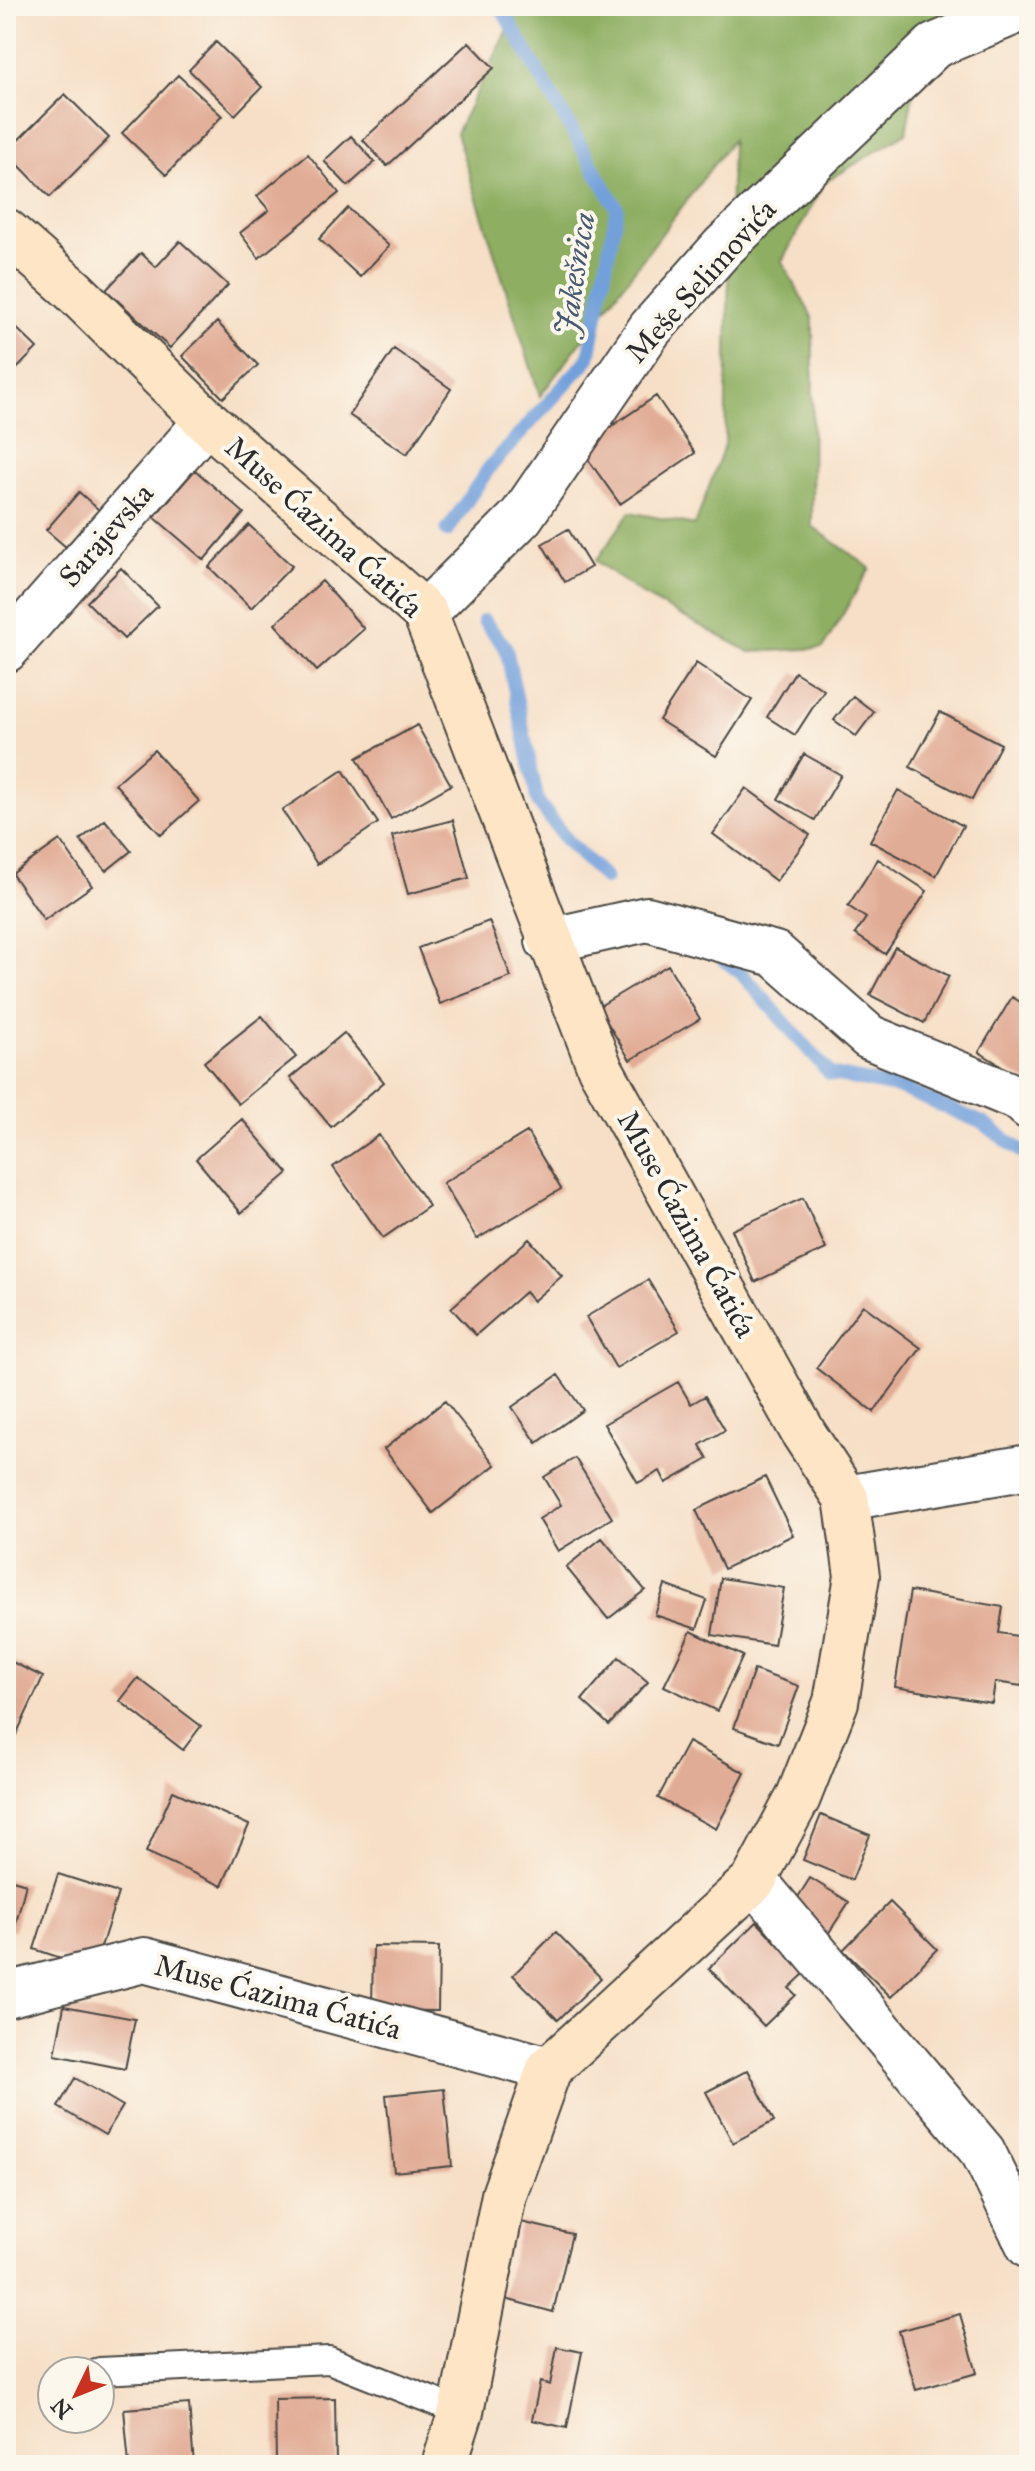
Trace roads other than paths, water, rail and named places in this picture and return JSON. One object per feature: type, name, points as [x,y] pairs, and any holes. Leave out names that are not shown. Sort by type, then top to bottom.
[{"type":"street","name":"Meše Selimovića","points":[[425,613],[521,517],[650,329],[723,247],[934,46],[1029,6]]},
{"type":"street","name":"Muse Ćazima Ćatića","points":[[6,231],[72,289],[207,421],[425,613],[494,788],[548,941],[600,1068],[804,1434],[846,1498],[857,1576],[836,1702],[798,1798],[754,1880],[549,2069],[504,2195],[461,2412],[444,2465]]},
{"type":"street","name":"Sarajevska","points":[[6,650],[207,421]]},
{"type":"street","points":[[548,941],[647,919],[775,954],[869,1037],[1020,1099],[1029,1107]]},
{"type":"street","points":[[846,1498],[1029,1467]]},
{"type":"street","points":[[754,1880],[983,2152],[1029,2246]]},
{"type":"street","name":"Muse Ćazima Ćatića","points":[[6,1995],[144,1960],[549,2069]]},
{"type":"lane","points":[[116,2370],[329,2360],[461,2412]]},
{"type":"waterway","name":"Jakešnica","points":[[447,531],[489,468],[589,358],[617,208],[500,6]]},
{"type":"waterway","name":"Jakešnica","points":[[484,621],[506,648],[538,802],[568,842],[605,878]]},
{"type":"waterway","name":"Jakešnica","points":[[724,960],[741,973],[830,1074],[900,1088],[983,1123],[1029,1157]]}]
